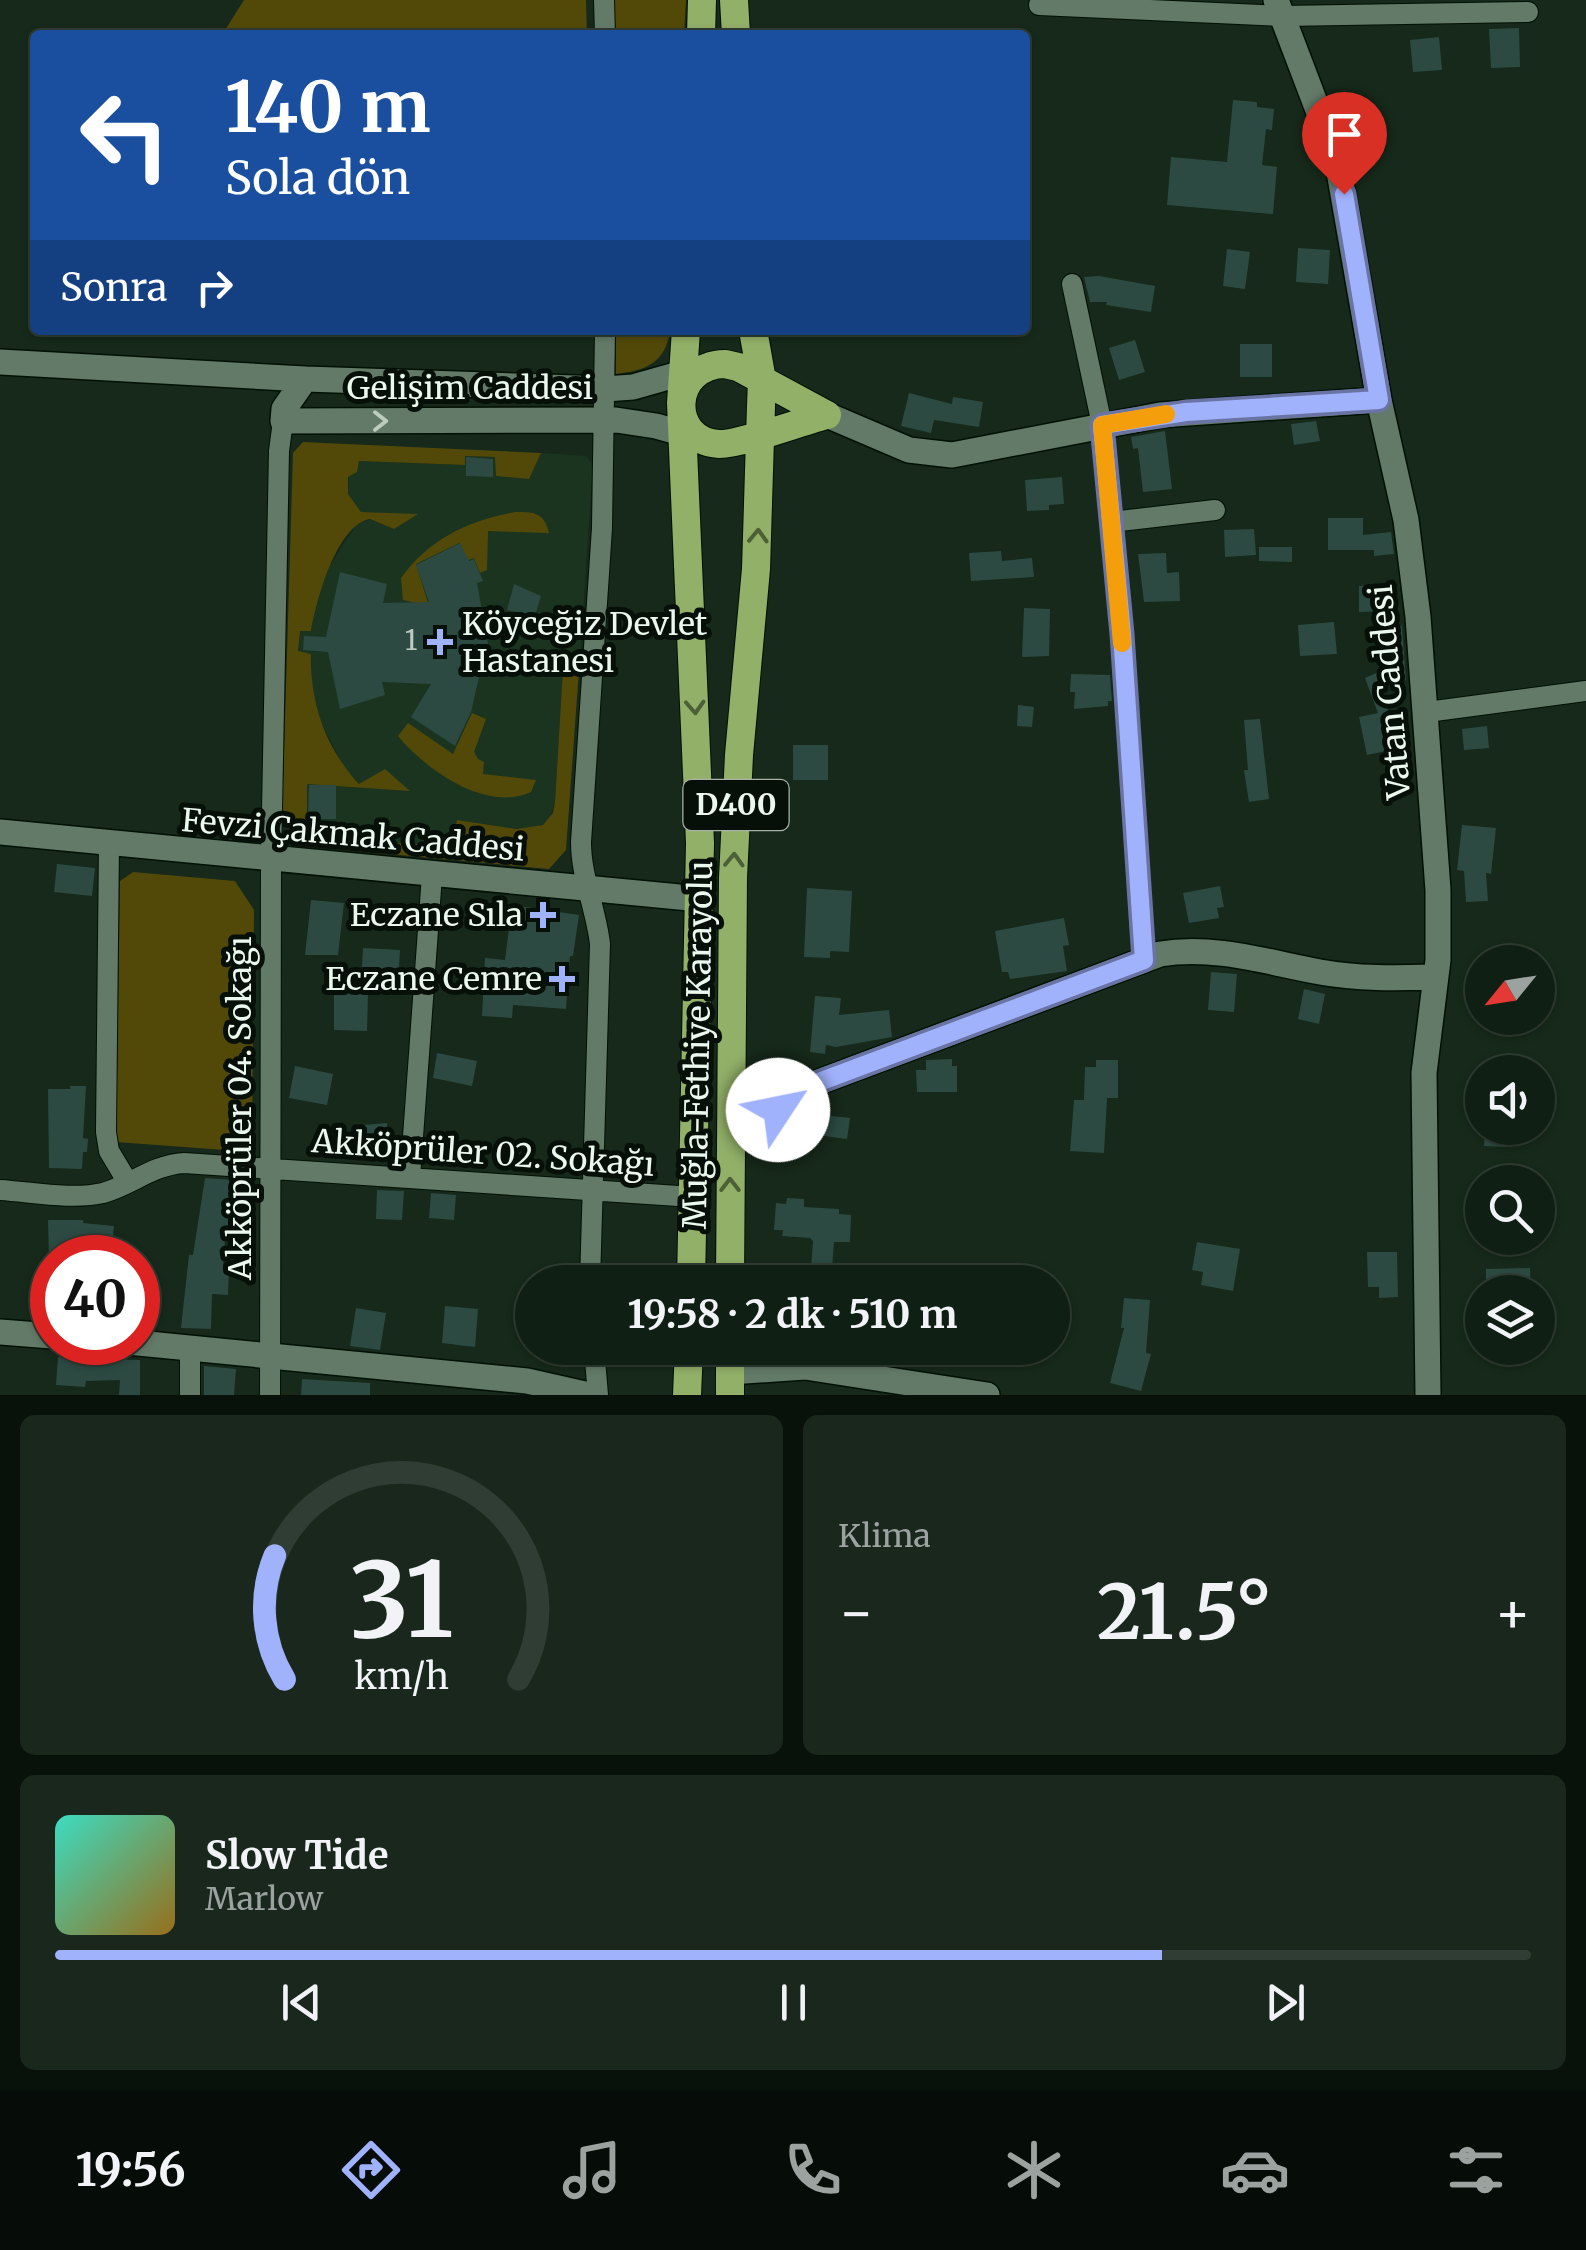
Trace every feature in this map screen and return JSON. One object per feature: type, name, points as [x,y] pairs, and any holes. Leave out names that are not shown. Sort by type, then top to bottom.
[{"type":"highway","points":[[701,30],[702,0]]},
{"type":"highway","points":[[734,0],[736,30]]},
{"type":"highway","name":"Muğla-Fethiye Karayolu","points":[[687,335],[694,370],[681,402],[693,436],[700,899],[691,1265]]},
{"type":"highway","name":"Muğla-Fethiye Karayolu","points":[[730,1265],[736,808],[756,569],[753,335]]},
{"type":"highway","points":[[694,370],[725,364],[754,406],[826,415]]},
{"type":"highway","points":[[754,406],[826,415]]},
{"type":"highway","points":[[693,436],[721,444],[754,406]]},
{"type":"highway","points":[[687,1395],[688,1365]]},
{"type":"street","points":[[604,0],[605,30]]},
{"type":"street","points":[[1038,4],[1528,12]]},
{"type":"street","name":"Vatan Caddesi","points":[[1280,8],[1337,160],[1379,400],[1406,520],[1427,712],[1438,890],[1435,977],[1424,1073],[1428,1395]]},
{"type":"street","points":[[1072,284],[1102,425],[1122,634],[1144,960]]},
{"type":"street","points":[[590,1265],[600,956],[581,842],[602,528],[605,335]]},
{"type":"street","name":"Gelişim Caddesi","points":[[0,362],[305,380],[605,389],[633,387],[694,370]]},
{"type":"street","name":"Gelişim Caddesi","points":[[305,380],[292,395],[283,421],[605,420],[636,422],[693,436]]},
{"type":"street","points":[[826,415],[886,442],[928,454],[952,455],[1186,412],[1379,400]]},
{"type":"street","name":"Akköprüler 04. Sokağı","points":[[270,1395],[271,861],[283,421]]},
{"type":"street","points":[[1110,522],[1215,510]]},
{"type":"street","points":[[1427,712],[1586,691]]},
{"type":"street","name":"Fevzi Çakmak Caddesi","points":[[0,832],[271,861],[700,899]]},
{"type":"street","points":[[109,844],[106,1132],[115,1164],[127,1181]]},
{"type":"street","points":[[410,1178],[432,875]]},
{"type":"street","points":[[730,1129],[767,1118],[819,1082],[1160,954],[1198,951],[1246,956],[1364,978],[1435,977]]},
{"type":"street","name":"Akköprüler 02. Sokağı","points":[[0,1190],[92,1195],[108,1192],[167,1164],[693,1197]]},
{"type":"street","points":[[0,1332],[30,1334]]},
{"type":"street","points":[[160,1345],[527,1382],[589,1395]]},
{"type":"street","points":[[190,1348],[190,1395]]},
{"type":"street","points":[[595,1365],[598,1395]]},
{"type":"street","points":[[730,1371],[805,1368],[987,1395]]},
{"type":"shaded area","points":[[244,0],[586,0],[587,30],[225,30]]},
{"type":"shaded area","points":[[615,0],[686,0],[684,30],[615,30]]},
{"type":"shaded area","points":[[616,335],[669,335],[663,352],[652,363],[616,374]]},
{"type":"shaded area","points":[[303,442],[541,453],[529,479],[496,476],[495,457],[465,456],[465,465],[359,461],[357,472],[348,477],[348,494],[361,512],[418,514],[394,529],[370,519],[347,535],[330,566],[311,631],[300,631],[298,651],[311,654],[313,690],[322,724],[347,770],[359,784],[385,769],[410,791],[307,784],[307,821],[336,822],[336,828],[347,828],[348,840],[453,846],[457,820],[517,829],[543,825],[553,813],[555,802],[563,669],[579,670],[566,850],[549,869],[302,846],[282,820],[293,453]]},
{"type":"shaded area","name":"Köyceğiz Devlet Hastanesi","points":[[541,453],[586,456],[593,465],[579,670],[563,670],[555,802],[549,821],[536,828],[517,829],[458,820],[454,846],[347,840],[336,828],[306,821],[307,784],[359,784],[342,764],[320,720],[312,690],[311,654],[298,652],[300,631],[311,631],[316,601],[329,567],[356,525],[370,519],[394,529],[416,515],[361,512],[348,494],[349,474],[359,461],[464,465],[465,456],[496,457],[529,479]]},
{"type":"shaded area","points":[[515,512],[537,515],[549,533],[488,531],[487,570],[480,573],[474,558],[468,560],[459,543],[416,564],[429,606],[403,600],[401,578],[424,552],[466,526]]},
{"type":"shaded area","points":[[472,713],[486,719],[474,752],[484,762],[483,774],[536,780],[531,792],[495,797],[476,792],[440,774],[398,736],[408,723],[453,754]]},
{"type":"shaded area","points":[[133,872],[235,881],[254,910],[252,1152],[116,1142],[120,881]]},
{"type":"building","points":[[1519,28],[1520,67],[1491,68],[1489,29]]},
{"type":"building","points":[[1439,37],[1442,70],[1413,72],[1410,40]]},
{"type":"building","points":[[1233,100],[1257,102],[1257,107],[1274,109],[1272,130],[1266,129],[1262,165],[1277,167],[1273,214],[1167,205],[1171,157],[1227,162]]},
{"type":"building","points":[[1298,248],[1330,250],[1328,284],[1296,282]]},
{"type":"building","points":[[1227,249],[1250,252],[1245,289],[1223,286]]},
{"type":"building","points":[[1084,277],[1155,286],[1151,312],[1090,302]]},
{"type":"building","points":[[1135,340],[1145,372],[1119,380],[1109,348]]},
{"type":"building","points":[[1240,344],[1272,344],[1272,377],[1240,377]]},
{"type":"building","points":[[909,393],[952,404],[953,397],[983,402],[979,427],[934,420],[931,433],[901,426]]},
{"type":"building","points":[[1316,421],[1320,441],[1294,445],[1291,424]]},
{"type":"building","points":[[1165,431],[1172,489],[1143,492],[1138,448],[1133,449],[1131,437]]},
{"type":"building","points":[[466,457],[493,459],[493,477],[466,476]]},
{"type":"building","points":[[1062,477],[1064,504],[1049,505],[1049,510],[1027,511],[1025,480]]},
{"type":"building","points":[[1328,518],[1363,518],[1363,535],[1391,532],[1394,554],[1374,556],[1374,550],[1328,550]]},
{"type":"building","points":[[1254,529],[1256,555],[1225,557],[1224,530]]},
{"type":"building","points":[[460,543],[469,561],[474,559],[483,581],[477,583],[491,660],[483,659],[471,712],[455,746],[411,717],[431,684],[382,682],[385,695],[340,709],[328,652],[303,650],[304,636],[326,637],[340,572],[387,584],[383,603],[429,602],[416,565]]},
{"type":"building","points":[[1259,547],[1292,547],[1292,562],[1259,561]]},
{"type":"building","points":[[1001,551],[1002,561],[1032,558],[1034,577],[971,581],[969,553]]},
{"type":"building","points":[[1166,553],[1167,573],[1179,572],[1180,601],[1144,602],[1138,554]]},
{"type":"building","points":[[514,584],[541,596],[535,616],[507,610]]},
{"type":"building","points":[[1386,585],[1387,611],[1359,612],[1359,586]]},
{"type":"building","points":[[1024,608],[1050,609],[1049,656],[1022,657]]},
{"type":"building","points":[[1334,622],[1337,654],[1300,656],[1298,625]]},
{"type":"building","points":[[1402,626],[1406,680],[1383,688],[1396,749],[1367,755],[1359,717],[1378,713],[1365,678],[1383,670],[1379,628]]},
{"type":"building","points":[[1071,674],[1110,675],[1112,701],[1108,701],[1108,706],[1074,709]]},
{"type":"building","points":[[1018,705],[1034,707],[1032,727],[1017,726]]},
{"type":"building","points":[[1260,719],[1269,799],[1249,802],[1244,770],[1248,770],[1244,720]]},
{"type":"building","points":[[1487,726],[1489,748],[1464,750],[1462,729]]},
{"type":"building","points":[[793,745],[828,745],[828,780],[793,780]]},
{"type":"building","points":[[309,785],[336,785],[336,819],[308,819]]},
{"type":"building","points":[[1462,825],[1496,828],[1491,874],[1486,873],[1488,901],[1466,902],[1464,871],[1457,870]]},
{"type":"building","points":[[57,864],[95,868],[92,896],[54,892]]},
{"type":"building","points":[[1220,886],[1224,907],[1217,908],[1219,918],[1189,923],[1183,893]]},
{"type":"building","points":[[807,888],[852,891],[849,952],[830,951],[830,958],[804,957]]},
{"type":"building","points":[[311,900],[344,903],[338,955],[305,955]]},
{"type":"building","points":[[512,905],[579,915],[570,956],[566,1009],[513,1005],[512,1018],[482,1016],[485,958],[505,960]]},
{"type":"building","points":[[1064,918],[1069,945],[1063,946],[1067,971],[1010,979],[1008,972],[1002,972],[995,931]]},
{"type":"building","points":[[363,948],[400,950],[398,986],[361,985]]},
{"type":"building","points":[[1211,972],[1237,974],[1234,1012],[1208,1010]]},
{"type":"building","points":[[1304,989],[1325,994],[1319,1024],[1298,1019]]},
{"type":"building","points":[[334,992],[368,993],[367,1031],[334,1030]]},
{"type":"building","points":[[815,996],[841,998],[839,1015],[889,1010],[892,1037],[836,1047],[826,1045],[825,1054],[810,1052]]},
{"type":"building","points":[[437,1053],[477,1061],[472,1086],[433,1078]]},
{"type":"building","points":[[952,1059],[952,1066],[957,1066],[957,1092],[917,1092],[916,1070],[926,1070],[926,1060]]},
{"type":"building","points":[[1096,1060],[1118,1060],[1118,1098],[1107,1098],[1104,1153],[1070,1151],[1074,1100],[1084,1100],[1085,1067],[1096,1067]]},
{"type":"building","points":[[295,1066],[333,1074],[327,1105],[289,1098]]},
{"type":"building","points":[[86,1086],[83,1138],[88,1139],[87,1152],[83,1152],[82,1169],[49,1168],[48,1089]]},
{"type":"building","points":[[812,1114],[850,1118],[847,1139],[810,1134]]},
{"type":"building","points":[[387,1123],[388,1141],[364,1144],[363,1125]]},
{"type":"building","points":[[205,1178],[249,1181],[246,1208],[235,1206],[232,1240],[225,1240],[223,1269],[229,1269],[228,1295],[212,1294],[211,1329],[181,1328],[189,1255],[193,1255]]},
{"type":"building","points":[[377,1190],[404,1191],[402,1220],[376,1219]]},
{"type":"building","points":[[431,1193],[456,1195],[454,1220],[429,1218]]},
{"type":"building","points":[[787,1198],[804,1199],[804,1207],[839,1209],[839,1214],[851,1215],[850,1242],[834,1242],[832,1265],[811,1265],[810,1238],[782,1236],[783,1230],[774,1230],[776,1203],[786,1204]]},
{"type":"building","points":[[48,1220],[83,1220],[114,1226],[113,1235],[48,1235]]},
{"type":"building","points":[[1197,1242],[1240,1249],[1233,1291],[1201,1285],[1203,1272],[1192,1270]]},
{"type":"building","points":[[1367,1252],[1397,1252],[1398,1297],[1379,1298],[1379,1287],[1368,1287]]},
{"type":"building","points":[[1530,1268],[1530,1275],[1486,1275],[1486,1269]]},
{"type":"building","points":[[1124,1298],[1150,1300],[1146,1353],[1151,1354],[1141,1391],[1110,1383],[1124,1328]]},
{"type":"building","points":[[445,1306],[478,1309],[475,1347],[442,1343]]},
{"type":"building","points":[[356,1308],[386,1313],[380,1350],[350,1346]]},
{"type":"building","points":[[57,1365],[140,1365],[140,1395],[119,1395],[120,1380],[86,1381],[85,1387],[56,1385]]},
{"type":"building","points":[[204,1366],[236,1369],[234,1395],[204,1395]]},
{"type":"building","points":[[302,1379],[370,1383],[370,1395],[301,1395]]},
{"type":"slow traffic","points":[[1122,643],[1102,425],[1166,414]]},
{"type":"place","name":"Köyceğiz Devlet Hastanesi","points":[[440,642]]},
{"type":"place","name":"Eczane Sıla","points":[[543,915]]},
{"type":"place","name":"Eczane Cemre","points":[[562,979]]},
{"type":"route","points":[[778,1110],[819,1082],[1144,960],[1122,634],[1102,425],[1186,412],[1379,400],[1344,194]]}]
